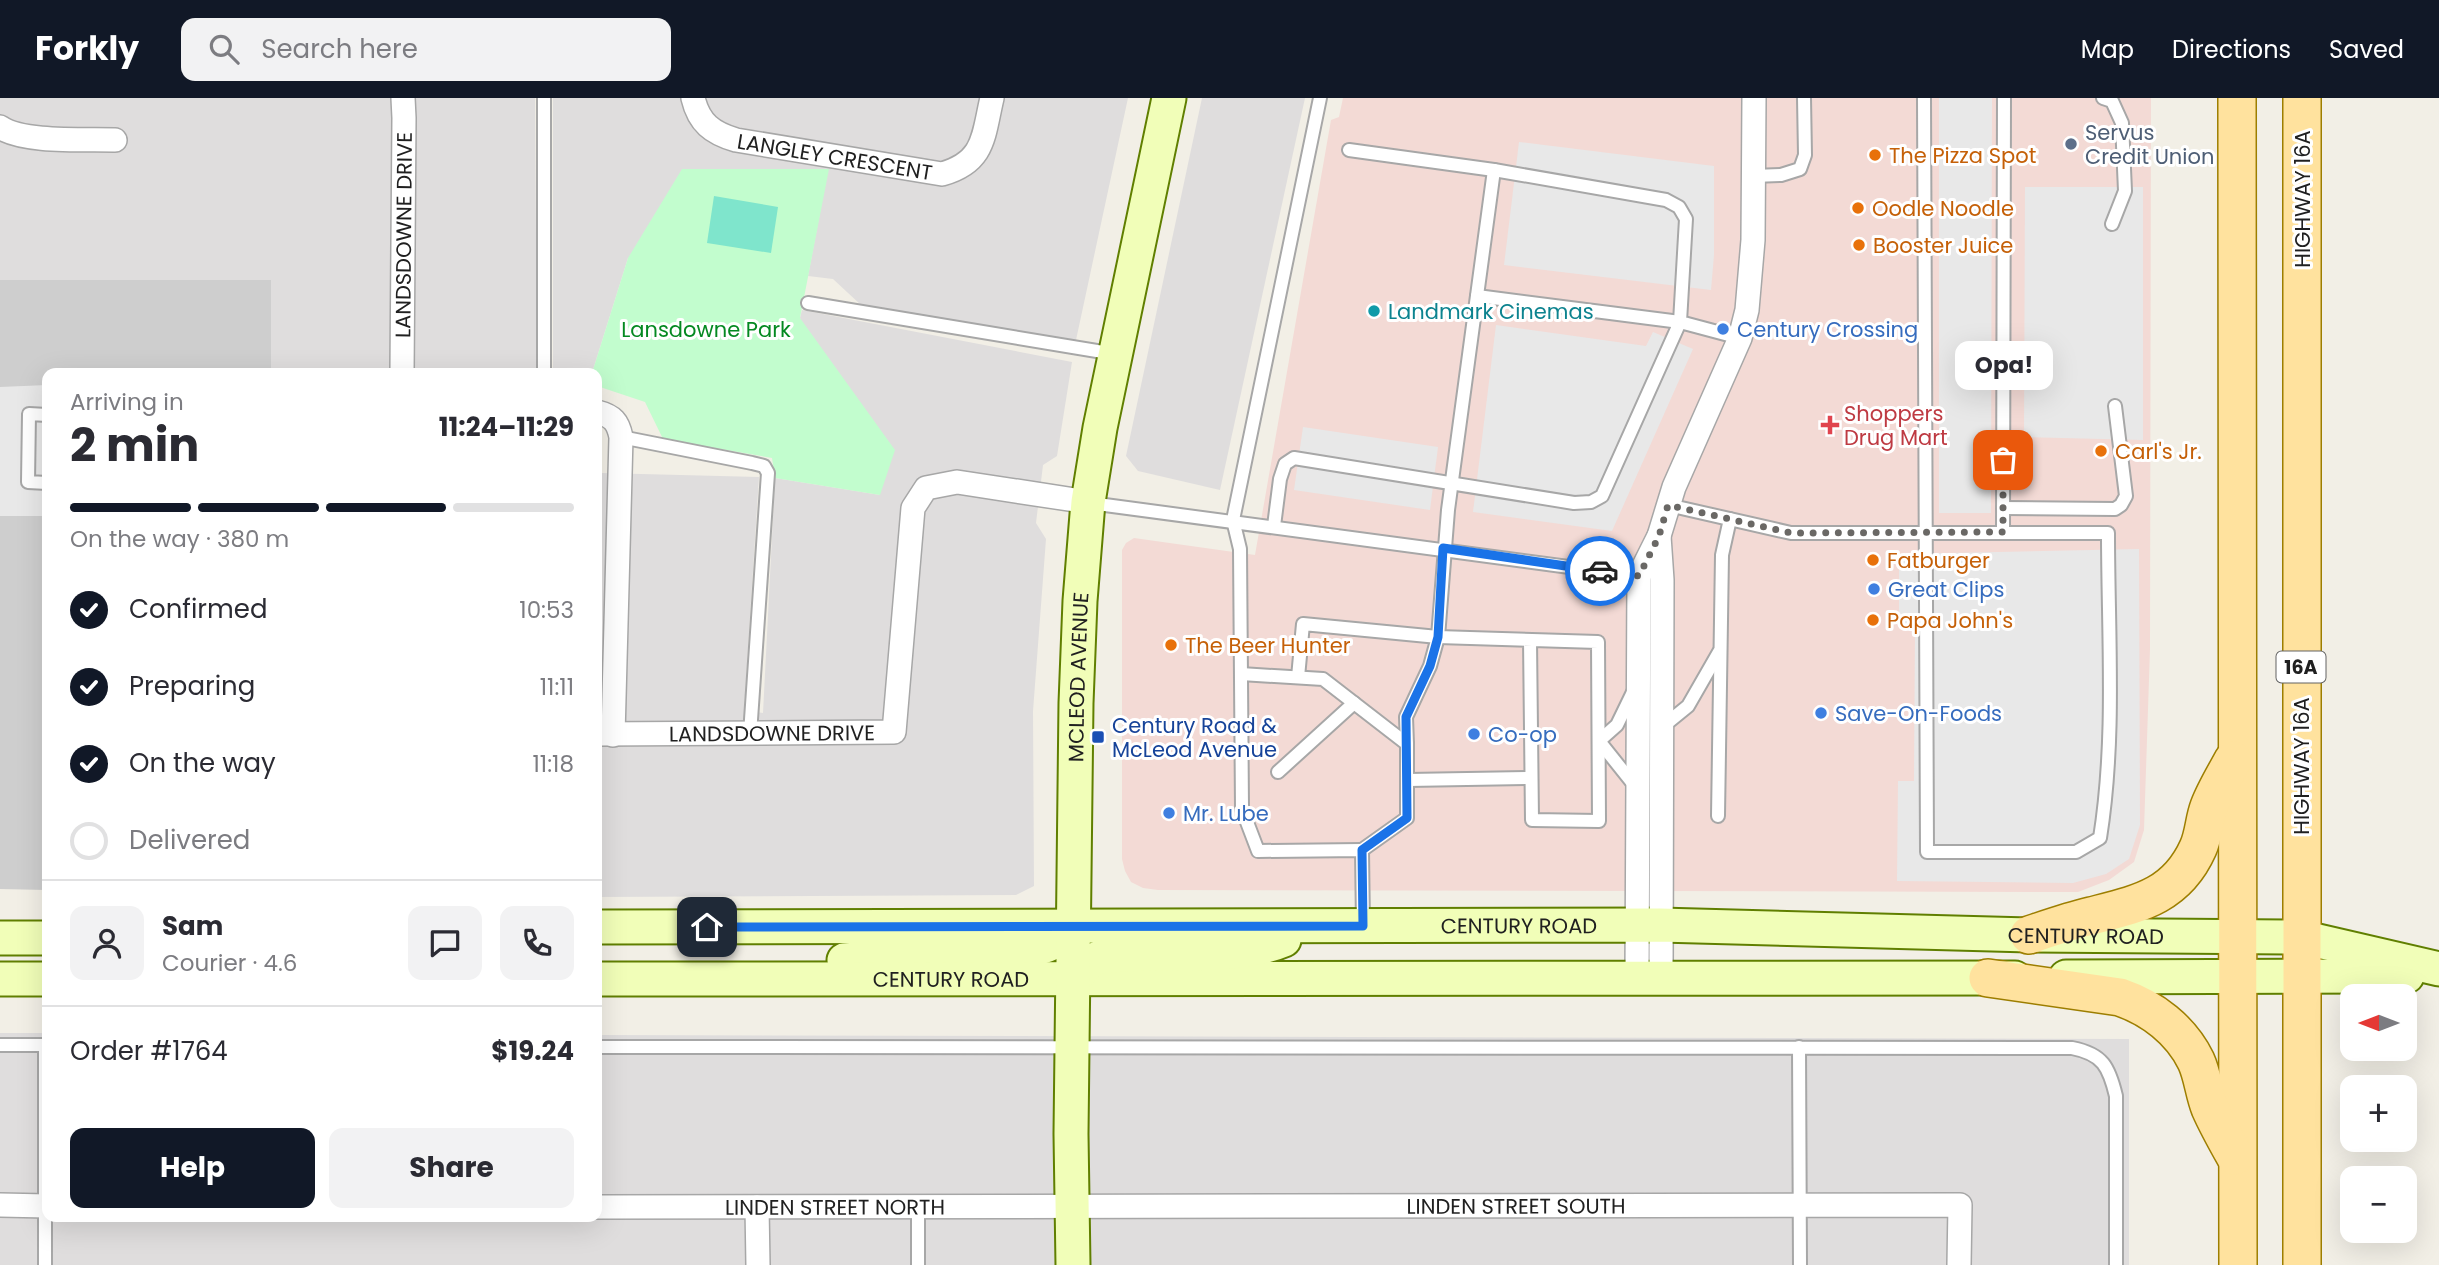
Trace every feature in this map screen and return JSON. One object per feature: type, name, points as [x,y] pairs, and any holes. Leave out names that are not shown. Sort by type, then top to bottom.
[{"type":"main road","name":"MCLEOD AVENUE","points":[[1073,1265],[1076,704],[1080,601],[1088,502],[1115,354],[1169,98]]},
{"type":"main road","points":[[2237,98],[2238,1265]]},
{"type":"main road","name":"HIGHWAY 16A","points":[[2302,98],[2302,1265]]},
{"type":"main road","points":[[2029,935],[2090,916],[2138,905],[2173,884],[2197,851],[2205,831],[2208,809],[2237,752]]},
{"type":"main road","name":"CENTURY ROAD","points":[[602,927],[1648,925],[2029,935],[2301,937],[2439,970]]},
{"type":"main road","points":[[669,979],[941,950],[1023,950],[1054,944],[1075,926]]},
{"type":"main road","points":[[1074,979],[1089,962],[1100,957],[1199,954],[1268,947],[1316,926]]},
{"type":"main road","points":[[0,938],[42,938]]},
{"type":"main road","name":"CENTURY ROAD","points":[[602,979],[2439,977]]},
{"type":"main road","points":[[1988,978],[2120,997],[2139,1003],[2156,1014],[2178,1035],[2196,1060],[2209,1106],[2238,1163]]},
{"type":"main road","points":[[0,979],[42,979]]},
{"type":"street","name":"LANDSDOWNE DRIVE","points":[[402,98],[402,368]]},
{"type":"street","name":"LANGLEY CRESCENT","points":[[693,98],[696,111],[706,126],[720,135],[736,140],[942,174],[970,162],[981,148],[992,98]]},
{"type":"street","points":[[1649,977],[1638,789],[1639,576],[1659,536],[1674,487],[1740,338],[1748,310],[1753,240],[1754,98]]},
{"type":"street","points":[[0,127],[6,132],[25,137],[115,140]]},
{"type":"street","points":[[602,414],[613,418],[621,437]]},
{"type":"street","name":"LANDSDOWNE DRIVE","points":[[621,437],[605,735],[894,732],[913,508],[926,488],[957,482],[1088,502]]},
{"type":"street","points":[[1648,925],[1661,728],[1662,580],[1659,536]]},
{"type":"street","points":[[0,1205],[42,1206]]},
{"type":"street","name":"LINDEN STREET SOUTH","points":[[1072,1206],[1960,1205],[1959,1265]]},
{"type":"street","name":"LINDEN STREET NORTH","points":[[602,1207],[1072,1206]]},
{"type":"street","points":[[757,1207],[758,1265]]},
{"type":"lane","points":[[544,98],[544,368]]},
{"type":"lane","points":[[1320,98],[1233,520],[1240,549],[1242,809],[1258,851],[1362,850],[1407,818],[1406,717],[1430,666],[1438,637],[1443,548],[1494,170]]},
{"type":"lane","points":[[1753,176],[1782,175],[1800,169],[1805,155],[1804,98]]},
{"type":"lane","points":[[1668,505],[1791,533],[1926,532],[2003,532],[2108,533],[2109,755],[2100,838],[2076,852],[1927,852],[1926,532],[1924,98]]},
{"type":"lane","points":[[2003,532],[2004,98]]},
{"type":"lane","points":[[2103,98],[2112,101],[2122,123],[2125,191],[2112,224]]},
{"type":"lane","points":[[1274,526],[1282,472],[1285,464],[1294,458],[1574,503],[1591,502],[1602,496],[1681,322],[1686,219],[1679,207],[1666,200],[1494,170],[1349,150]]},
{"type":"lane","points":[[1477,296],[1681,322],[1740,338]]},
{"type":"lane","points":[[808,303],[1115,354]]},
{"type":"lane","points":[[2003,508],[2115,509],[2121,505],[2126,496],[2115,406]]},
{"type":"lane","points":[[42,415],[29,414],[28,482],[42,483]]},
{"type":"lane","points":[[621,437],[752,463],[764,466],[768,473],[750,734]]},
{"type":"lane","points":[[1088,502],[1443,548],[1662,580]]},
{"type":"lane","points":[[1718,816],[1722,555],[1730,519]]},
{"type":"lane","points":[[1298,677],[1303,624],[1438,637],[1598,642],[1599,821],[1532,820],[1530,640]]},
{"type":"lane","points":[[1661,728],[1688,706],[1720,651]]},
{"type":"lane","points":[[1241,674],[1323,679],[1406,744]]},
{"type":"lane","points":[[1599,741],[1617,725],[1638,683]]},
{"type":"lane","points":[[1278,772],[1354,703]]},
{"type":"lane","points":[[1599,741],[1638,789]]},
{"type":"lane","points":[[1408,780],[1531,778]]},
{"type":"lane","points":[[1362,850],[1363,926]]},
{"type":"lane","points":[[0,1045],[42,1045]]},
{"type":"lane","points":[[602,1047],[2072,1048],[2089,1051],[2103,1062],[2112,1079],[2116,1096],[2116,1265]]},
{"type":"lane","points":[[1799,1047],[1800,1265]]},
{"type":"lane","points":[[918,1206],[918,1265]]},
{"type":"lane","points":[[45,1265],[46,1222]]},
{"type":"shaded area","points":[[0,98],[535,98],[537,368],[271,368],[271,280],[0,280]]},
{"type":"shaded area","points":[[553,98],[1128,98],[1076,340],[861,305],[833,279],[808,276],[828,170],[628,258],[594,368],[553,368]]},
{"type":"shaded area","points":[[1202,98],[1305,98],[1220,490],[1138,471],[1126,456]]},
{"type":"shaded area","name":"Century Crossing","points":[[1343,98],[2151,98],[2150,649],[2144,830],[2134,862],[2109,880],[2078,892],[1158,890],[1143,888],[1131,882],[1122,859],[1122,550],[1126,543],[1134,538],[1255,555],[1331,120],[1339,117]]},
{"type":"shaded area","points":[[1939,98],[1992,98],[1991,513],[1939,513]]},
{"type":"shaded area","points":[[1519,142],[1714,166],[1714,255],[1711,290],[1504,265]]},
{"type":"shaded area","points":[[2025,187],[2143,187],[2143,440],[2024,437]]},
{"type":"shaded area","points":[[0,280],[271,280],[271,368],[42,368],[42,890],[0,889]]},
{"type":"shaded area","points":[[802,310],[1072,362],[1057,456],[1043,465],[1036,523],[1046,539],[1033,711],[1034,886],[1016,895],[602,897],[602,473],[759,477],[744,710],[763,713],[775,478],[880,495],[800,318]]},
{"type":"shaded area","points":[[1496,325],[1646,346],[1653,332],[1693,349],[1612,531],[1473,512]]},
{"type":"shaded area","points":[[42,385],[42,516],[0,516],[0,387]]},
{"type":"shaded area","points":[[1303,427],[1438,447],[1430,510],[1294,490]]},
{"type":"shaded area","points":[[2139,549],[2140,825],[2129,859],[2106,874],[2073,883],[1897,881],[1898,781],[1914,781],[1915,629],[1899,627],[1899,554]]},
{"type":"shaded area","points":[[0,1033],[42,1033],[42,1222],[602,1222],[602,1035],[2129,1039],[2129,1265],[0,1265]]},
{"type":"green space","name":"Lansdowne Park","points":[[682,169],[829,169],[800,318],[895,450],[880,495],[775,478],[772,458],[663,439],[645,402],[602,388],[602,368],[594,368],[628,258]]},
{"type":"green space","points":[[714,196],[778,207],[771,253],[707,243]]},
{"type":"way so far","points":[[1600,571],[1639,576],[1659,536],[1668,505],[1791,533],[2003,532],[2003,460]]},
{"type":"place","name":"Servus Credit Union","points":[[2071,144]]},
{"type":"place","name":"The Pizza Spot","points":[[1875,155]]},
{"type":"place","name":"Oodle Noodle","points":[[1858,208]]},
{"type":"place","name":"Booster Juice","points":[[1859,245]]},
{"type":"place","name":"Landmark Cinemas","points":[[1374,311]]},
{"type":"place","name":"Century Crossing","points":[[1723,329]]},
{"type":"place","name":"Shoppers Drug Mart","points":[[1830,425]]},
{"type":"place","name":"Carl's Jr.","points":[[2101,451]]},
{"type":"place","name":"Opa!","points":[[2003,460]]},
{"type":"place","name":"Fatburger","points":[[1873,560]]},
{"type":"place","name":"Great Clips","points":[[1874,589]]},
{"type":"place","name":"Papa John's","points":[[1873,620]]},
{"type":"place","name":"The Beer Hunter","points":[[1171,645]]},
{"type":"place","name":"Save-On-Foods","points":[[1821,713]]},
{"type":"place","name":"Co-op","points":[[1474,734]]},
{"type":"place","name":"Century Road & McLeod Avenue","points":[[1098,737]]},
{"type":"place","name":"Mr. Lube","points":[[1169,813]]},
{"type":"route","points":[[707,927],[1363,926],[1362,850],[1407,818],[1406,717],[1430,666],[1438,637],[1443,548],[1600,571]]}]
